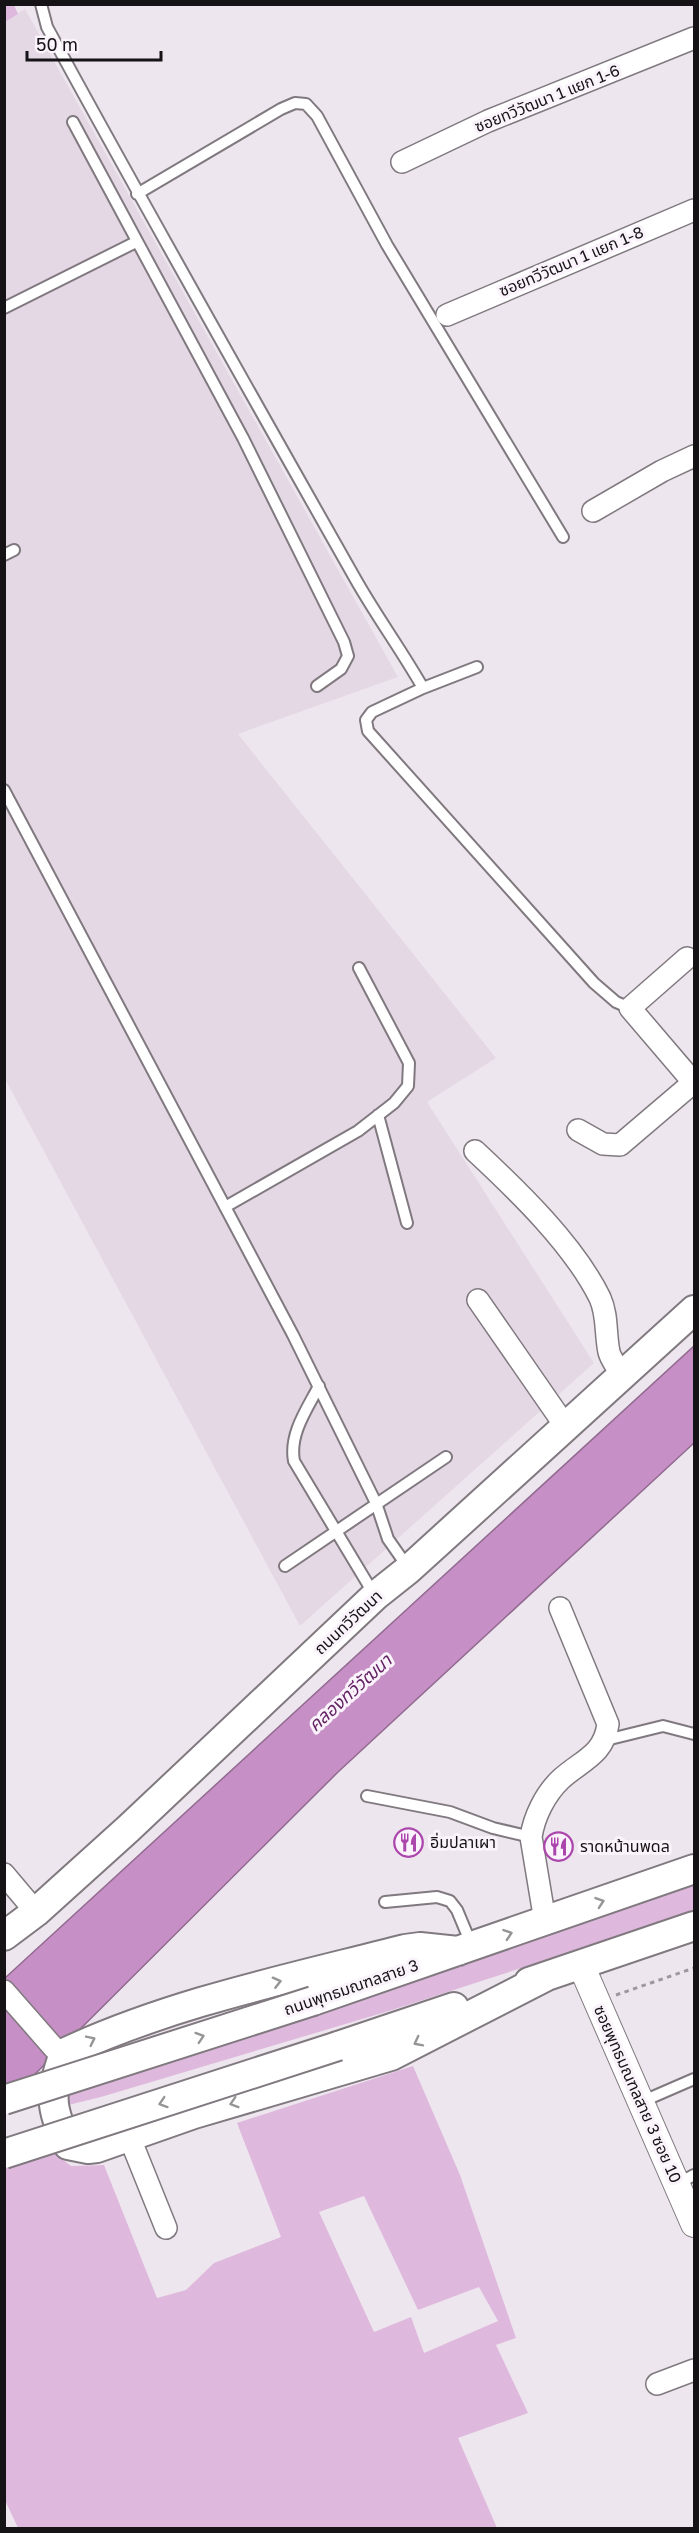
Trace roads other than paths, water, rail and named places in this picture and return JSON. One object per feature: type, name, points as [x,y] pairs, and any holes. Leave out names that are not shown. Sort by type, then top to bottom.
[{"type":"main road","name":"ถนนทวีวัฒนา","points":[[4,1936],[36,1912],[375,1596],[409,1569],[694,1310]]},
{"type":"main road","name":"ถนนพุทธมณฑลสาย 3","points":[[4,2100],[314,2001],[694,1869]]},
{"type":"main road","points":[[4,2154],[338,2046],[694,1926]]},
{"type":"main road","points":[[465,1948],[420,1947],[389,1953],[239,1992],[59,2050],[52,2104],[58,2124],[68,2145],[88,2149],[391,2056],[545,1977]]},
{"type":"street","name":"ซอยทวีวัฒนา 1 แยก 1-6","points":[[402,162],[488,121],[694,38]]},
{"type":"street","name":"ซอยทวีวัฒนา 1 แยก 1-8","points":[[447,315],[694,210]]},
{"type":"street","points":[[593,511],[662,471],[694,456]]},
{"type":"street","points":[[578,1130],[603,1144],[620,1144],[694,1083],[630,1008],[692,958]]},
{"type":"street","points":[[475,1151],[541,1218],[576,1260],[600,1297],[607,1318],[610,1354],[622,1376]]},
{"type":"street","points":[[478,1300],[566,1427]]},
{"type":"street","points":[[545,1921],[531,1837],[532,1826],[542,1805],[559,1781],[606,1740],[608,1724],[560,1608]]},
{"type":"street","points":[[4,1874],[36,1912]]},
{"type":"street","name":"ซอยพุทธมณฑลสาย 3 ซอย 10","points":[[581,1965],[641,2102],[686,2179],[694,2224]]},
{"type":"street","points":[[4,1991],[59,2050]]},
{"type":"street","points":[[129,2136],[166,2228]]},
{"type":"street","points":[[657,2385],[694,2370]]},
{"type":"lane","points":[[41,4],[47,27],[137,194],[358,583],[397,642],[423,688]]},
{"type":"lane","points":[[137,194],[281,109],[295,103],[306,104],[317,116],[387,245],[563,537]]},
{"type":"lane","points":[[73,122],[136,243],[243,438],[344,642],[348,656],[341,669],[317,686]]},
{"type":"lane","points":[[4,308],[136,243]]},
{"type":"lane","points":[[477,667],[423,688],[372,712],[366,720],[368,732],[594,983],[616,1002],[630,1008]]},
{"type":"lane","points":[[4,790],[319,1386],[376,1503],[388,1539],[409,1569]]},
{"type":"lane","points":[[225,1207],[358,1131],[394,1103],[408,1086],[409,1063],[359,968]]},
{"type":"lane","points":[[378,1115],[407,1223]]},
{"type":"lane","points":[[319,1386],[295,1436],[292,1450],[294,1461],[375,1596]]},
{"type":"lane","points":[[285,1566],[446,1457]]},
{"type":"lane","points":[[606,1740],[663,1726],[694,1734]]},
{"type":"lane","points":[[367,1796],[450,1812],[493,1828],[531,1837]]},
{"type":"lane","points":[[385,1902],[437,1898],[450,1901],[457,1910],[465,1948]]},
{"type":"lane","points":[[641,2102],[694,2079]]},
{"type":"water","name":"คลองทวีวัฒนา","points":[[694,1346],[694,1443],[338,1772],[5,2104],[5,1978]]},
{"type":"place","name":"อิ่มปลาเผา","points":[[409,1842]]},
{"type":"place","name":"ราดหน้านพดล","points":[[559,1846]]}]
